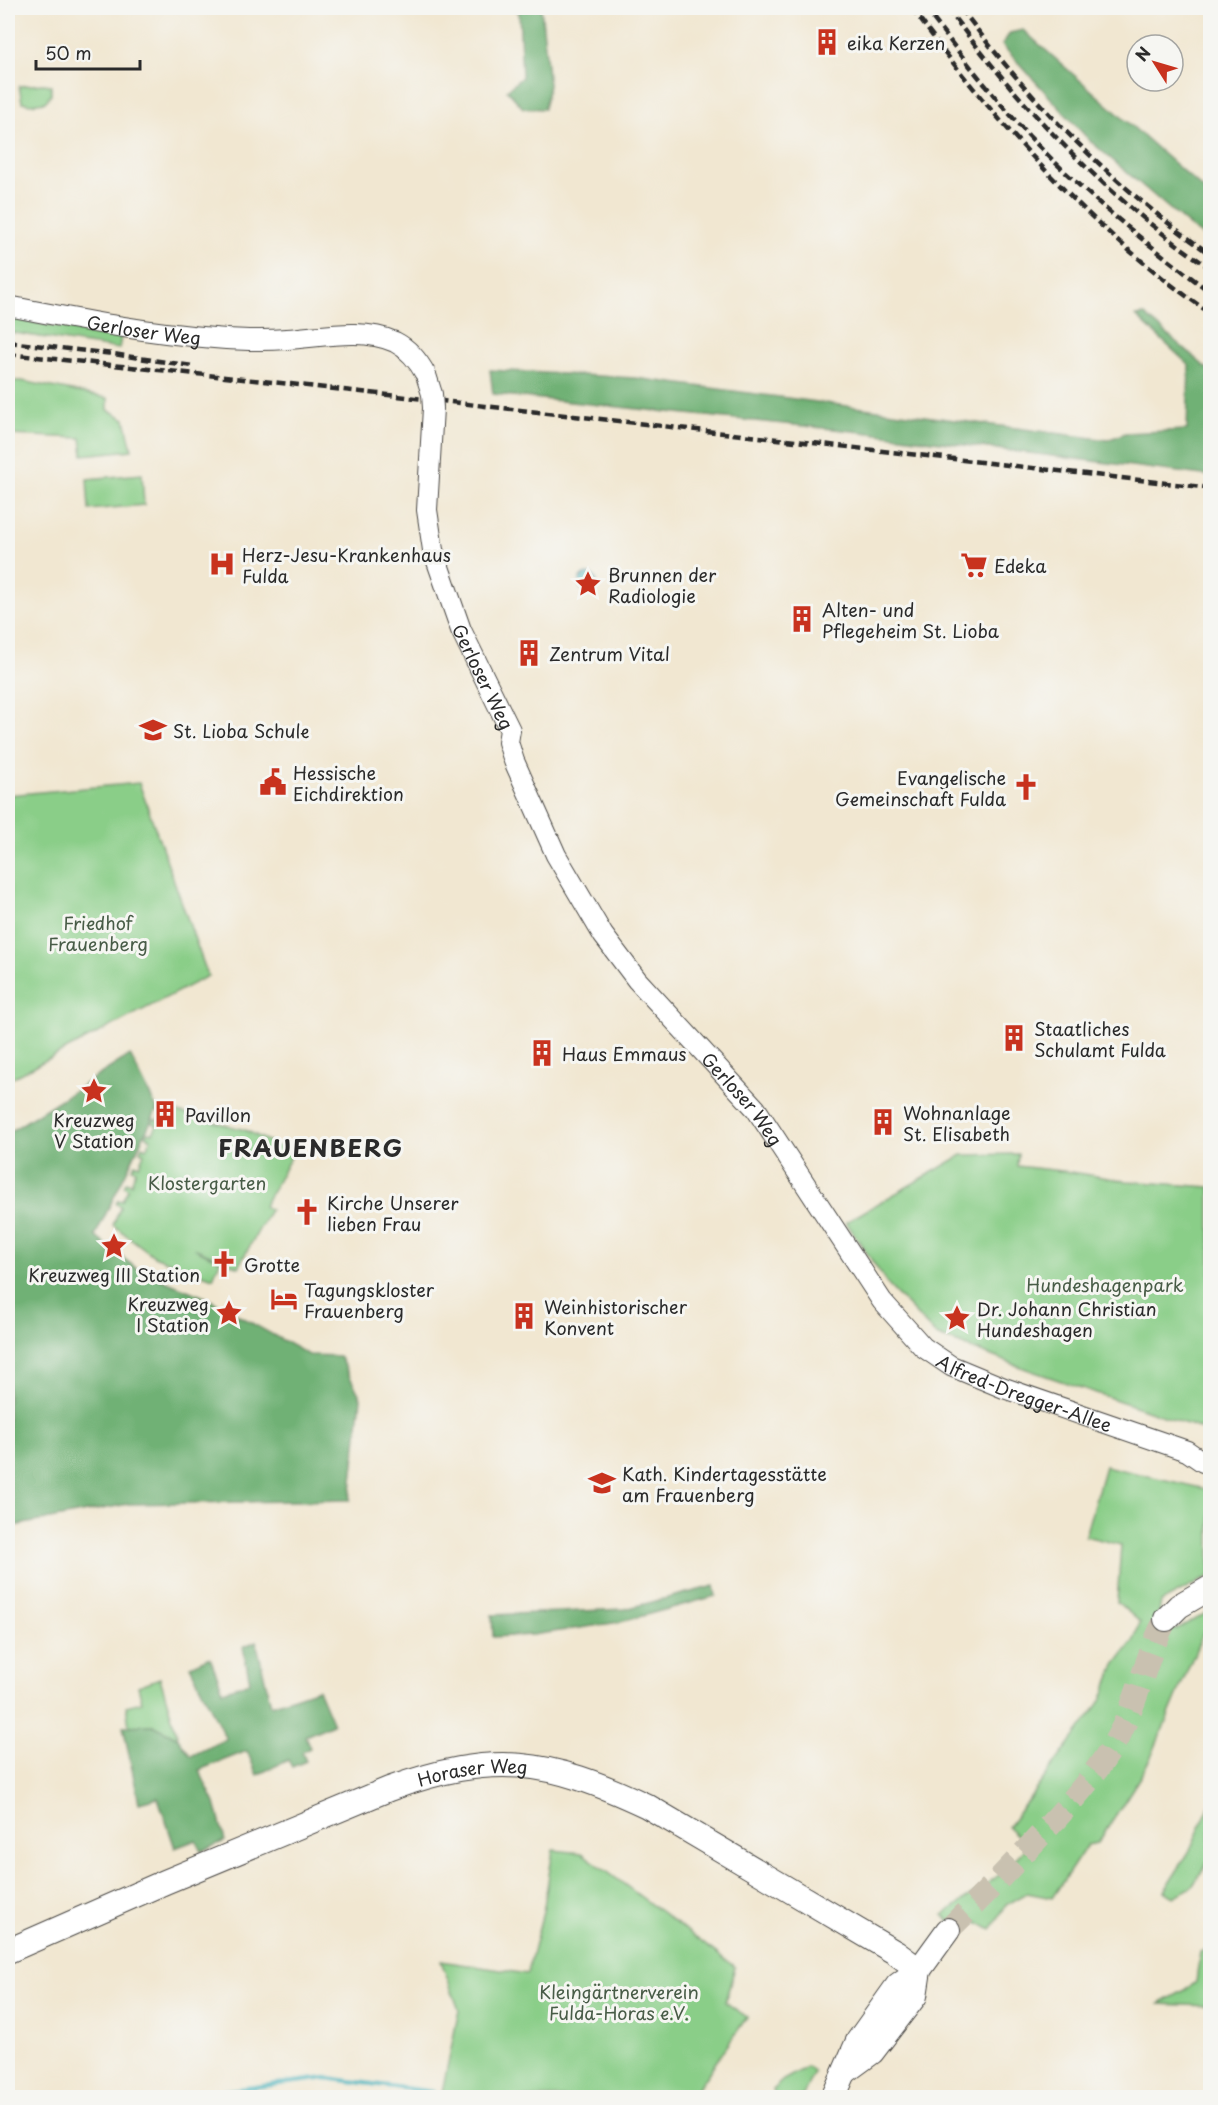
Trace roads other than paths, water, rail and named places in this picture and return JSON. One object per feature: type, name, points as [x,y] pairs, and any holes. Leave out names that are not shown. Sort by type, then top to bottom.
[{"type":"main road","points":[[1166,1619],[1179,1606],[1210,1588]]},
{"type":"main road","name":"Horaser Weg","points":[[8,1952],[165,1882],[389,1789],[423,1777],[459,1769],[495,1764],[520,1764],[567,1773],[647,1806],[896,1953],[919,1970]]},
{"type":"main road","points":[[833,2097],[858,2041],[898,1985],[919,1970],[948,1930]]},
{"type":"street","name":"Gerloser Weg","points":[[8,306],[161,332],[215,338],[285,339],[347,333],[396,342],[418,360],[432,394],[427,510],[433,550],[461,630],[510,730],[508,742],[514,761],[555,855],[603,935],[637,980],[756,1109],[882,1300]]},
{"type":"street","name":"Alfred-Dregger-Allee","points":[[882,1300],[923,1347],[951,1366],[1004,1388],[1187,1451],[1203,1462],[1210,1463]]},
{"type":"street","name":"Alfred-Dregger-Allee","points":[[1187,1451],[1210,1451]]},
{"type":"water","name":"Brunnen der Radiologie","points":[[584,574],[592,574],[597,579],[595,590],[584,592],[579,587],[579,579]]},
{"type":"waterway","points":[[191,2095],[326,2078],[433,2092]]},
{"type":"tunnel","points":[[948,1930],[1058,1816],[1102,1763],[1127,1719],[1153,1647],[1166,1619]]},
{"type":"railway","points":[[912,8],[977,92],[1048,173],[1126,248],[1210,313]]},
{"type":"railway","points":[[925,8],[989,89],[1050,157],[1116,218],[1210,292]]},
{"type":"railway","points":[[947,8],[1035,115],[1068,149],[1136,212],[1210,268]]},
{"type":"railway","points":[[961,8],[1015,76],[1075,141],[1141,200],[1210,254]]},
{"type":"railway","points":[[8,342],[192,366]]},
{"type":"railway","points":[[8,354],[1210,488]]},
{"type":"place","name":"eika Kerzen","points":[[827,42]]},
{"type":"place","name":"Herz-Jesu-Krankenhaus Fulda","points":[[222,564]]},
{"type":"place","name":"Edeka","points":[[974,565]]},
{"type":"place","name":"Brunnen der Radiologie","points":[[588,584]]},
{"type":"place","name":"Alten- und Pflegeheim St. Lioba","points":[[802,619]]},
{"type":"place","name":"Zentrum Vital","points":[[529,653]]},
{"type":"place","name":"St. Lioba Schule","points":[[153,730]]},
{"type":"place","name":"Hessische Eichdirektion","points":[[273,782]]},
{"type":"place","name":"Evangelische Gemeinschaft Fulda","points":[[1026,787]]},
{"type":"place","name":"Staatliches Schulamt Fulda","points":[[1014,1038]]},
{"type":"place","name":"Haus Emmaus","points":[[542,1053]]},
{"type":"place","name":"Kreuzweg V Station","points":[[94,1091]]},
{"type":"place","name":"Pavillon","points":[[165,1114]]},
{"type":"place","name":"Wohnanlage St. Elisabeth","points":[[883,1122]]},
{"type":"place","name":"Kirche Unserer lieben Frau","points":[[307,1212]]},
{"type":"place","name":"Kreuzweg III Station","points":[[114,1246]]},
{"type":"place","name":"Grotte","points":[[224,1264]]},
{"type":"place","name":"Tagungskloster Frauenberg","points":[[284,1299]]},
{"type":"place","name":"Kreuzweg I Station","points":[[229,1313]]},
{"type":"place","name":"Weinhistorischer Konvent","points":[[524,1316]]},
{"type":"place","name":"Dr. Johann Christian Hundeshagen","points":[[957,1318]]},
{"type":"place","name":"Kath. Kindertagesstätte am Frauenberg","points":[[602,1483]]},
{"type":"district","name":"FRAUENBERG","points":[[311,1147]]},
{"type":"park label","name":"Friedhof Frauenberg","points":[[98,932]]},
{"type":"park label","name":"Klostergarten","points":[[207,1182]]},
{"type":"park label","name":"Hundeshagenpark","points":[[1105,1284]]},
{"type":"park label","name":"Kleingärtnerverein Fulda-Horas e.V.","points":[[619,2001]]}]
